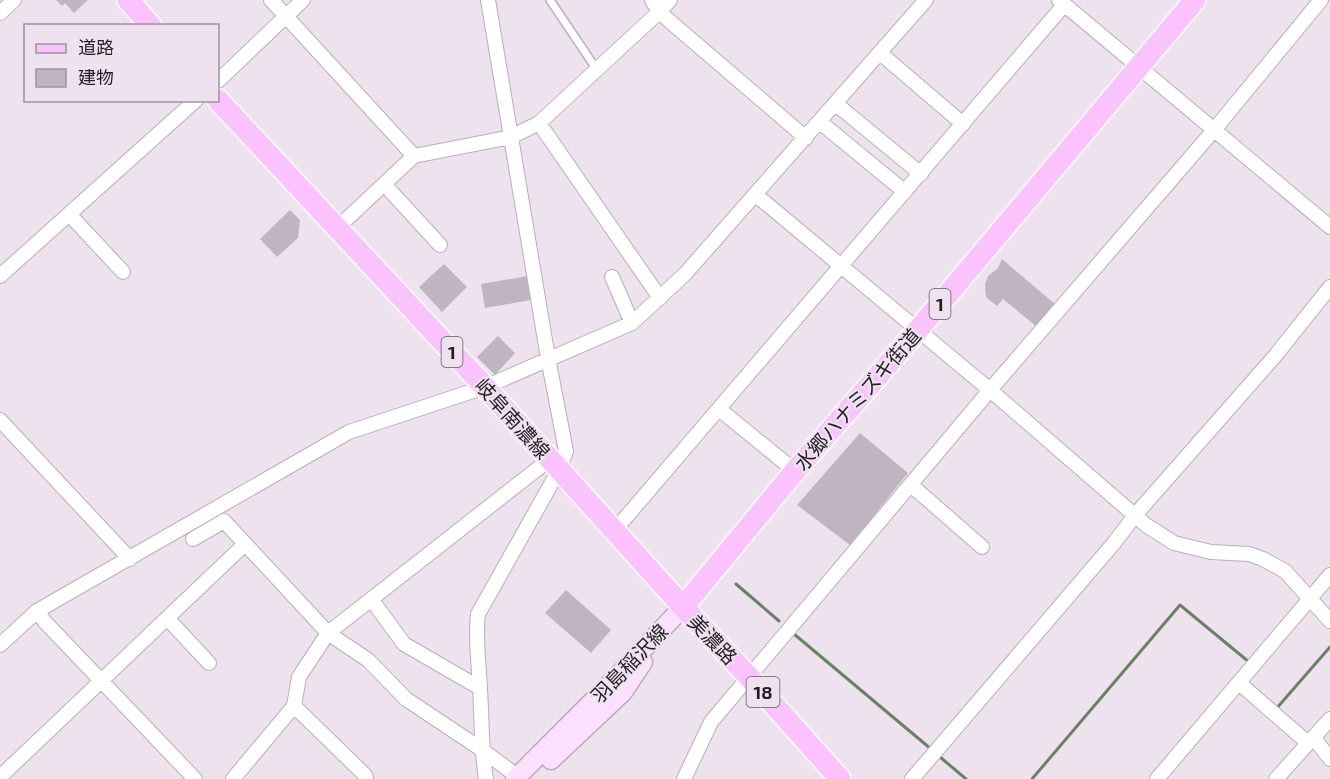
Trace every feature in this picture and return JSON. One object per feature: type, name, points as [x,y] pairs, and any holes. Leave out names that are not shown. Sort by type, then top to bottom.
[{"type":"main road","points":[[128,0],[149,24]]},
{"type":"main road","name":"水郷ハナミズキ街道","points":[[683,607],[795,471],[917,331],[1195,0]]},
{"type":"main road","name":"岐阜南濃線","points":[[219,101],[485,387],[683,607]]},
{"type":"main road","name":"美濃路","points":[[683,607],[749,676],[840,779]]},
{"type":"main road","name":"羽島稲沢線","points":[[525,778],[683,607]]},
{"type":"street","points":[[0,13],[14,0]]},
{"type":"street","points":[[271,0],[414,156]]},
{"type":"street","points":[[219,80],[303,0]]},
{"type":"street","points":[[486,779],[482,749],[476,629],[478,614],[555,464],[566,451],[548,358],[488,0]]},
{"type":"street","points":[[652,0],[659,12],[806,138]]},
{"type":"street","points":[[336,229],[414,156],[511,137],[539,123],[670,0]]},
{"type":"street","points":[[0,645],[37,611],[349,432],[485,387],[632,323],[685,274],[926,0]]},
{"type":"street","points":[[684,779],[711,722],[990,390],[1214,130],[1321,0]]},
{"type":"street","points":[[615,530],[921,174],[1061,2],[1330,227]]},
{"type":"street","points":[[880,53],[963,124]]},
{"type":"street","points":[[0,276],[194,102]]},
{"type":"street","points":[[836,104],[921,174]]},
{"type":"street","points":[[820,122],[905,192]]},
{"type":"street","points":[[539,123],[660,298]]},
{"type":"street","points":[[384,184],[440,245]]},
{"type":"street","points":[[756,195],[990,390],[1146,525],[1174,543],[1211,552],[1249,555],[1263,559],[1285,572],[1330,621]]},
{"type":"street","points":[[69,214],[123,272]]},
{"type":"street","points":[[612,277],[632,323]]},
{"type":"street","points":[[912,779],[1114,543],[1136,514],[1275,356],[1330,287]]},
{"type":"street","points":[[719,410],[795,471]]},
{"type":"street","points":[[0,420],[129,559]]},
{"type":"street","points":[[233,779],[294,706],[300,676],[328,633],[555,464]]},
{"type":"street","points":[[911,485],[982,547]]},
{"type":"street","points":[[193,539],[224,521],[328,633],[368,660],[406,699],[525,778]]},
{"type":"street","points":[[0,777],[244,545]]},
{"type":"street","points":[[1156,779],[1330,574]]},
{"type":"street","points":[[371,599],[404,644],[480,688]]},
{"type":"street","points":[[37,611],[195,779]]},
{"type":"street","points":[[167,618],[209,663]]},
{"type":"street","points":[[1239,683],[1311,740],[1330,759]]},
{"type":"street","points":[[294,706],[365,775],[366,779]]},
{"type":"street","points":[[1276,779],[1330,719]]},
{"type":"lane","points":[[550,0],[597,70]]},
{"type":"building","points":[[56,0],[88,0],[74,13],[65,3],[62,6]]},
{"type":"building","points":[[290,210],[300,220],[298,238],[277,257],[260,239]]},
{"type":"building","points":[[1002,259],[1056,305],[1037,327],[1003,299],[997,306],[986,297],[985,284],[988,276],[998,268]]},
{"type":"building","points":[[444,264],[467,287],[442,312],[419,287]]},
{"type":"building","points":[[528,276],[531,300],[485,308],[481,284]]},
{"type":"building","points":[[498,336],[515,353],[495,375],[477,357]]},
{"type":"building","points":[[860,433],[908,473],[850,545],[797,505]]},
{"type":"building","points":[[566,590],[611,630],[591,653],[545,613]]},
{"type":"waterway","points":[[736,584],[779,621]]},
{"type":"waterway","points":[[1032,779],[1180,605],[1249,662]]},
{"type":"waterway","points":[[794,634],[931,749]]},
{"type":"waterway","points":[[1276,709],[1330,647]]},
{"type":"waterway","points":[[940,757],[966,779]]}]
